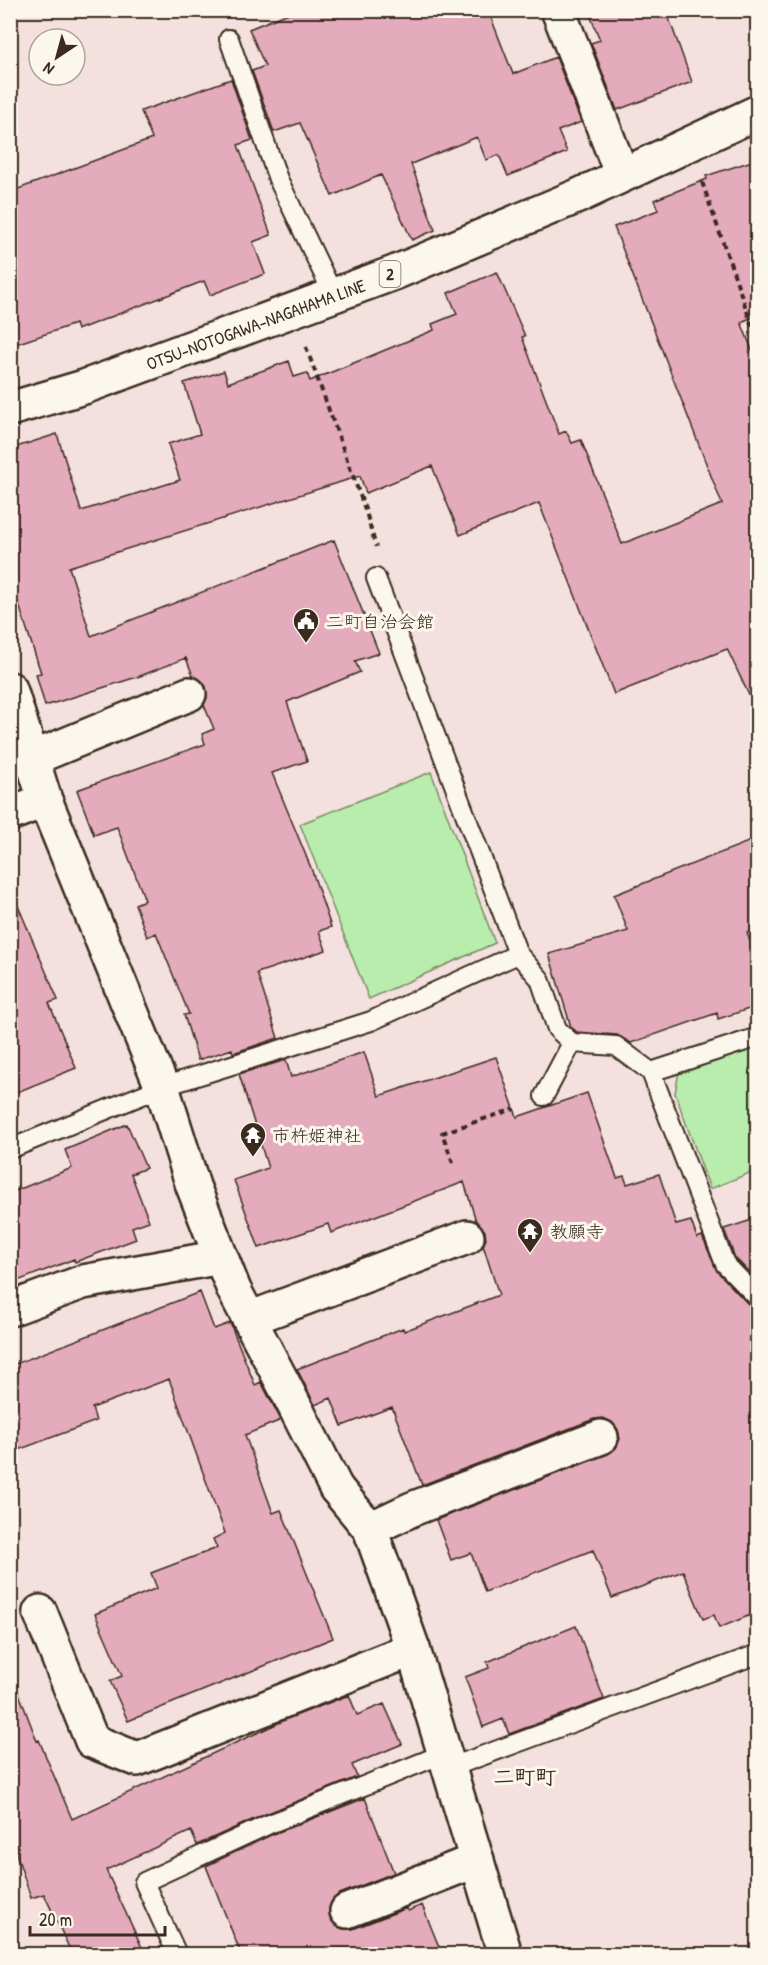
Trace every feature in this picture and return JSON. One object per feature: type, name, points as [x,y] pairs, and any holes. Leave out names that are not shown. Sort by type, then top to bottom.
[{"type":"street","points":[[558,10],[622,175]]},
{"type":"street","name":"OTSU-NOTOGAWA-NAGAHAMA LINE","points":[[10,409],[84,387],[334,296],[545,209],[758,112]]},
{"type":"street","points":[[10,689],[45,800],[162,1088],[193,1186],[234,1290],[336,1488],[370,1529],[413,1649],[505,1954]]},
{"type":"street","points":[[31,759],[189,694]]},
{"type":"street","points":[[10,813],[45,800]]},
{"type":"street","points":[[249,1319],[467,1237]]},
{"type":"street","points":[[10,1309],[83,1281],[221,1257]]},
{"type":"street","points":[[370,1529],[412,1509],[601,1437]]},
{"type":"street","points":[[40,1612],[92,1741],[137,1759],[413,1649]]},
{"type":"street","points":[[347,1911],[477,1860]]},
{"type":"lane","points":[[229,39],[278,179],[334,296]]},
{"type":"lane","points":[[376,578],[518,954],[540,979],[557,1029],[572,1043],[616,1046],[651,1072],[724,1264],[756,1294]]},
{"type":"lane","points":[[10,1149],[162,1088],[371,1021],[518,954]]},
{"type":"lane","points":[[651,1072],[758,1037]]},
{"type":"lane","points":[[544,1096],[572,1043]]},
{"type":"lane","points":[[177,1954],[144,1882],[267,1825],[447,1760],[758,1654]]},
{"type":"path","points":[[686,145],[700,177],[758,343]]},
{"type":"path","points":[[292,311],[366,512],[382,566],[376,578]]},
{"type":"path","points":[[453,1163],[442,1133],[532,1103],[544,1096]]},
{"type":"green space","points":[[431,772],[495,943],[369,999],[300,824]]},
{"type":"green space","points":[[757,1047],[757,1170],[710,1189],[675,1093],[679,1072]]},
{"type":"building","points":[[296,10],[488,10],[513,74],[556,57],[581,122],[558,131],[567,152],[508,176],[499,155],[486,160],[477,137],[411,164],[435,230],[412,240],[381,175],[332,196],[300,123],[274,132],[252,71],[265,66],[249,29]]},
{"type":"building","points":[[588,10],[666,10],[692,82],[617,110],[591,43],[600,40]]},
{"type":"building","points":[[231,79],[252,140],[238,145],[271,235],[253,242],[265,274],[210,295],[204,281],[77,330],[75,324],[10,346],[10,192],[152,139],[141,111]]},
{"type":"building","points":[[758,159],[758,315],[741,322],[758,365],[758,714],[727,649],[614,694],[539,503],[460,535],[432,466],[366,493],[360,476],[69,567],[91,636],[334,540],[379,653],[355,661],[360,672],[287,702],[307,761],[272,773],[311,868],[331,927],[319,931],[326,950],[257,973],[278,1038],[233,1053],[232,1049],[198,1060],[184,1015],[189,1014],[156,933],[147,937],[135,904],[145,900],[117,827],[94,835],[77,790],[205,744],[202,734],[214,729],[204,705],[207,697],[206,687],[201,680],[193,676],[186,658],[140,676],[45,706],[36,674],[41,673],[10,577],[10,449],[57,434],[81,511],[180,480],[168,444],[200,434],[184,383],[224,371],[228,383],[289,361],[294,377],[307,373],[310,381],[434,330],[432,324],[457,314],[448,293],[497,272],[525,336],[522,337],[559,434],[566,431],[572,443],[581,440],[622,544],[722,504],[614,227],[658,210],[654,200],[707,179],[706,176]]},
{"type":"building","points":[[758,838],[758,930],[747,933],[758,963],[758,1006],[718,1019],[717,1013],[631,1043],[617,1035],[577,1032],[571,1027],[549,954],[628,931],[614,895]]},
{"type":"building","points":[[10,887],[58,1000],[49,1003],[76,1068],[10,1095]]},
{"type":"building","points":[[364,1052],[379,1096],[496,1057],[517,1117],[587,1093],[617,1178],[624,1176],[627,1184],[659,1174],[676,1225],[691,1221],[697,1238],[702,1236],[717,1271],[750,1306],[758,1309],[758,1612],[719,1628],[714,1615],[703,1619],[683,1571],[612,1598],[593,1550],[485,1592],[471,1553],[451,1560],[436,1520],[608,1454],[616,1448],[620,1439],[618,1430],[612,1422],[603,1418],[594,1419],[422,1485],[392,1407],[342,1426],[331,1398],[315,1405],[297,1369],[403,1328],[404,1331],[499,1295],[483,1245],[486,1239],[485,1231],[476,1221],[464,1182],[331,1233],[328,1224],[259,1248],[234,1180],[268,1168],[239,1074],[286,1060],[291,1077]]},
{"type":"building","points":[[127,1124],[146,1168],[131,1174],[149,1221],[132,1227],[136,1239],[75,1262],[74,1259],[10,1284],[10,1193],[72,1168],[65,1150]]},
{"type":"building","points":[[758,1218],[758,1281],[735,1258],[724,1229]]},
{"type":"building","points":[[200,1292],[214,1329],[230,1323],[255,1385],[261,1382],[281,1420],[245,1435],[273,1513],[281,1510],[333,1638],[128,1721],[110,1681],[122,1676],[95,1614],[157,1588],[151,1573],[217,1548],[213,1539],[225,1533],[169,1379],[92,1408],[96,1421],[10,1453],[10,1366]]},
{"type":"building","points":[[576,1626],[604,1699],[509,1734],[503,1719],[483,1727],[465,1677],[489,1668],[487,1662]]},
{"type":"building","points":[[13,1678],[37,1741],[39,1740],[72,1819],[287,1719],[349,1695],[357,1715],[384,1704],[402,1744],[352,1765],[357,1777],[197,1845],[191,1831],[106,1870],[145,1954],[72,1954],[44,1894],[31,1898],[10,1835],[10,1679]]},
{"type":"building","points":[[365,1798],[394,1873],[340,1894],[333,1899],[329,1908],[330,1918],[336,1926],[353,1929],[407,1908],[408,1911],[422,1905],[442,1954],[241,1954],[206,1866],[271,1835]]},
{"type":"place","name":"二町自治会館","points":[[306,644]]},
{"type":"place","name":"市杵姫神社","points":[[253,1158]]},
{"type":"place","name":"教願寺","points":[[530,1254]]},
{"type":"district","name":"二町町","points":[[525,1776]]}]
